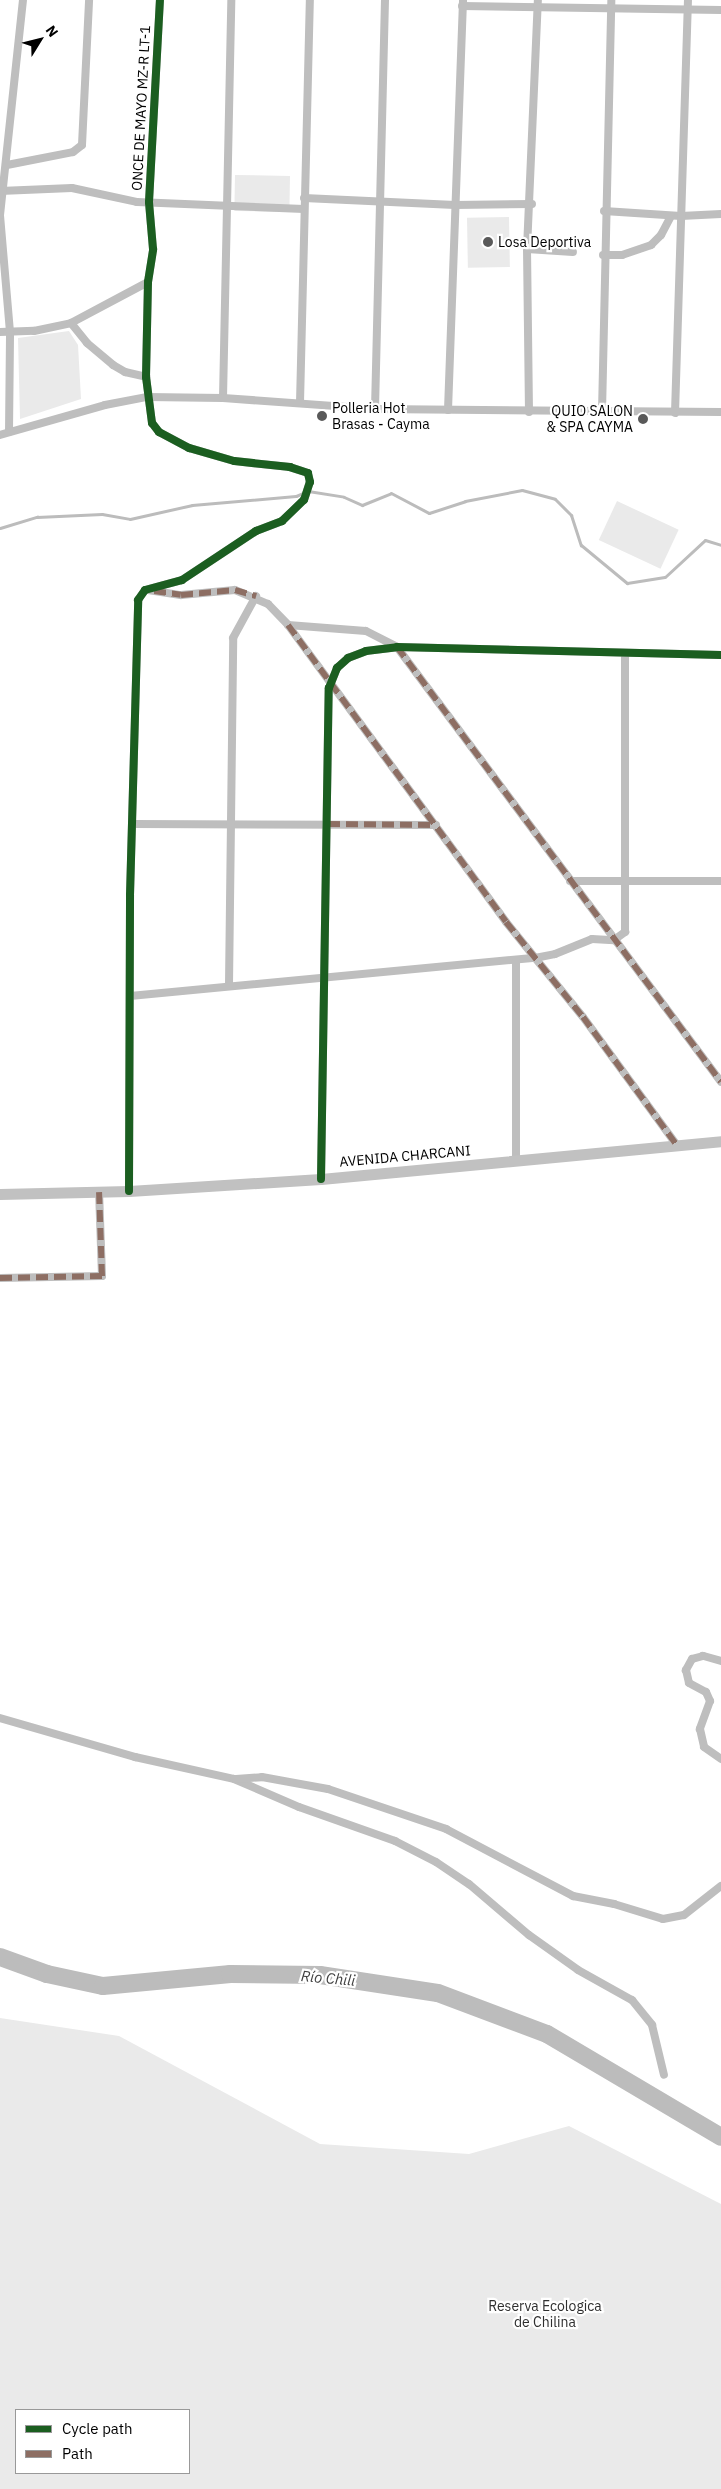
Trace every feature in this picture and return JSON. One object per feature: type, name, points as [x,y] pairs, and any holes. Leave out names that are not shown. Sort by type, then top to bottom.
[{"type":"main road","name":"AVENIDA CHARCANI","points":[[0,1194],[129,1191],[321,1179],[721,1141]]},
{"type":"street","points":[[9,432],[10,332],[0,214],[8,165],[22,0]]},
{"type":"street","points":[[8,165],[73,152],[82,146],[89,0]]},
{"type":"street","name":"ONCE DE MAYO MZ-R LT-1","points":[[145,590],[182,580],[256,531],[282,521],[304,500],[310,482],[308,473],[290,467],[215,457],[167,436],[152,423],[146,377],[148,282],[153,249],[149,202],[160,0]]},
{"type":"street","points":[[223,398],[231,0]]},
{"type":"street","points":[[300,403],[310,0]]},
{"type":"street","points":[[374,409],[385,0]]},
{"type":"street","points":[[675,413],[688,0]]},
{"type":"street","points":[[448,410],[462,3],[610,3],[721,10]]},
{"type":"street","points":[[602,412],[603,255],[610,3]]},
{"type":"street","points":[[529,412],[527,249],[532,204],[538,4]]},
{"type":"street","points":[[3,191],[72,188],[116,199],[149,202],[304,209]]},
{"type":"street","points":[[304,198],[455,205],[532,204]]},
{"type":"street","points":[[604,211],[671,216],[721,214]]},
{"type":"street","points":[[603,255],[622,255],[651,245],[661,235],[671,216]]},
{"type":"street","points":[[527,249],[573,252]]},
{"type":"street","points":[[0,332],[71,323],[148,282]]},
{"type":"street","points":[[71,323],[86,343],[113,365],[125,372],[146,377]]},
{"type":"street","points":[[0,435],[105,405],[148,397],[223,398],[374,409],[529,412],[721,412]]},
{"type":"street","points":[[129,1191],[130,996],[138,600],[145,590],[180,595],[235,590],[256,596],[288,625],[332,680],[436,825],[535,958],[588,1024],[676,1144]]},
{"type":"street","points":[[229,985],[234,638],[256,596]]},
{"type":"street","points":[[288,625],[366,631],[397,647],[721,1082]]},
{"type":"street","points":[[321,1179],[332,680],[337,668],[348,658],[366,651],[397,647],[721,655]]},
{"type":"street","points":[[130,996],[324,975],[535,958],[555,954],[592,939],[614,940],[626,932],[623,880],[624,653]]},
{"type":"street","points":[[134,824],[436,825]]},
{"type":"street","points":[[570,881],[721,881]]},
{"type":"street","points":[[516,960],[516,1161]]},
{"type":"street","points":[[0,1278],[102,1276],[99,1192]]},
{"type":"street","points":[[721,1662],[704,1656],[698,1657],[692,1659],[686,1670],[689,1683],[706,1692],[710,1702],[700,1729],[704,1747],[721,1759]]},
{"type":"street","points":[[0,1718],[135,1757],[234,1779],[299,1807],[395,1841],[469,1884],[529,1935],[578,1970],[632,2000],[645,2012],[652,2025],[664,2074]]},
{"type":"street","points":[[234,1779],[262,1777],[328,1789],[446,1829],[573,1896],[614,1904],[663,1919],[684,1915],[721,1886]]},
{"type":"green space","points":[[235,175],[290,176],[289,212],[234,211]]},
{"type":"green space","name":"Losa Deportiva","points":[[509,217],[510,267],[468,268],[467,218]]},
{"type":"green space","points":[[69,331],[78,345],[81,399],[20,419],[18,338]]},
{"type":"green space","points":[[617,501],[679,530],[660,569],[599,540]]},
{"type":"green space","name":"Reserva Ecologica de Chilina","points":[[0,2018],[119,2036],[320,2144],[469,2154],[569,2126],[721,2204],[721,2489],[0,2489]]},
{"type":"waterway","points":[[0,528],[37,517],[102,514],[130,519],[192,505],[296,496],[308,491],[344,497],[362,505],[391,493],[429,513],[465,501],[522,490],[555,499],[571,515],[581,545],[627,583],[665,577],[705,540],[721,545]]},
{"type":"waterway","name":"Río Chili","points":[[0,1957],[47,1974],[103,1986],[230,1974],[320,1975],[438,1993],[547,2034],[721,2137]]},
{"type":"marked path","points":[[154,591],[181,595],[235,590],[256,596]]},
{"type":"marked path","points":[[288,625],[506,922],[583,1017],[676,1144]]},
{"type":"marked path","points":[[397,647],[721,1082]]},
{"type":"marked path","points":[[328,824],[436,825]]},
{"type":"marked path","points":[[0,1278],[102,1276],[99,1192]]},
{"type":"cycle path","points":[[129,1191],[130,895],[138,600],[145,590],[182,580],[256,531],[282,521],[304,500],[310,482],[308,473],[290,467],[234,461],[189,448],[159,432],[152,423],[146,377],[148,282],[153,249],[149,202],[160,0]]},
{"type":"cycle path","points":[[321,1179],[329,688],[337,668],[348,658],[366,651],[397,647],[721,655]]},
{"type":"place","name":"Losa Deportiva","points":[[488,242]]},
{"type":"place","name":"Polleria Hot Brasas - Cayma","points":[[322,416]]},
{"type":"place","name":"QUIO SALON & SPA CAYMA","points":[[643,419]]}]
